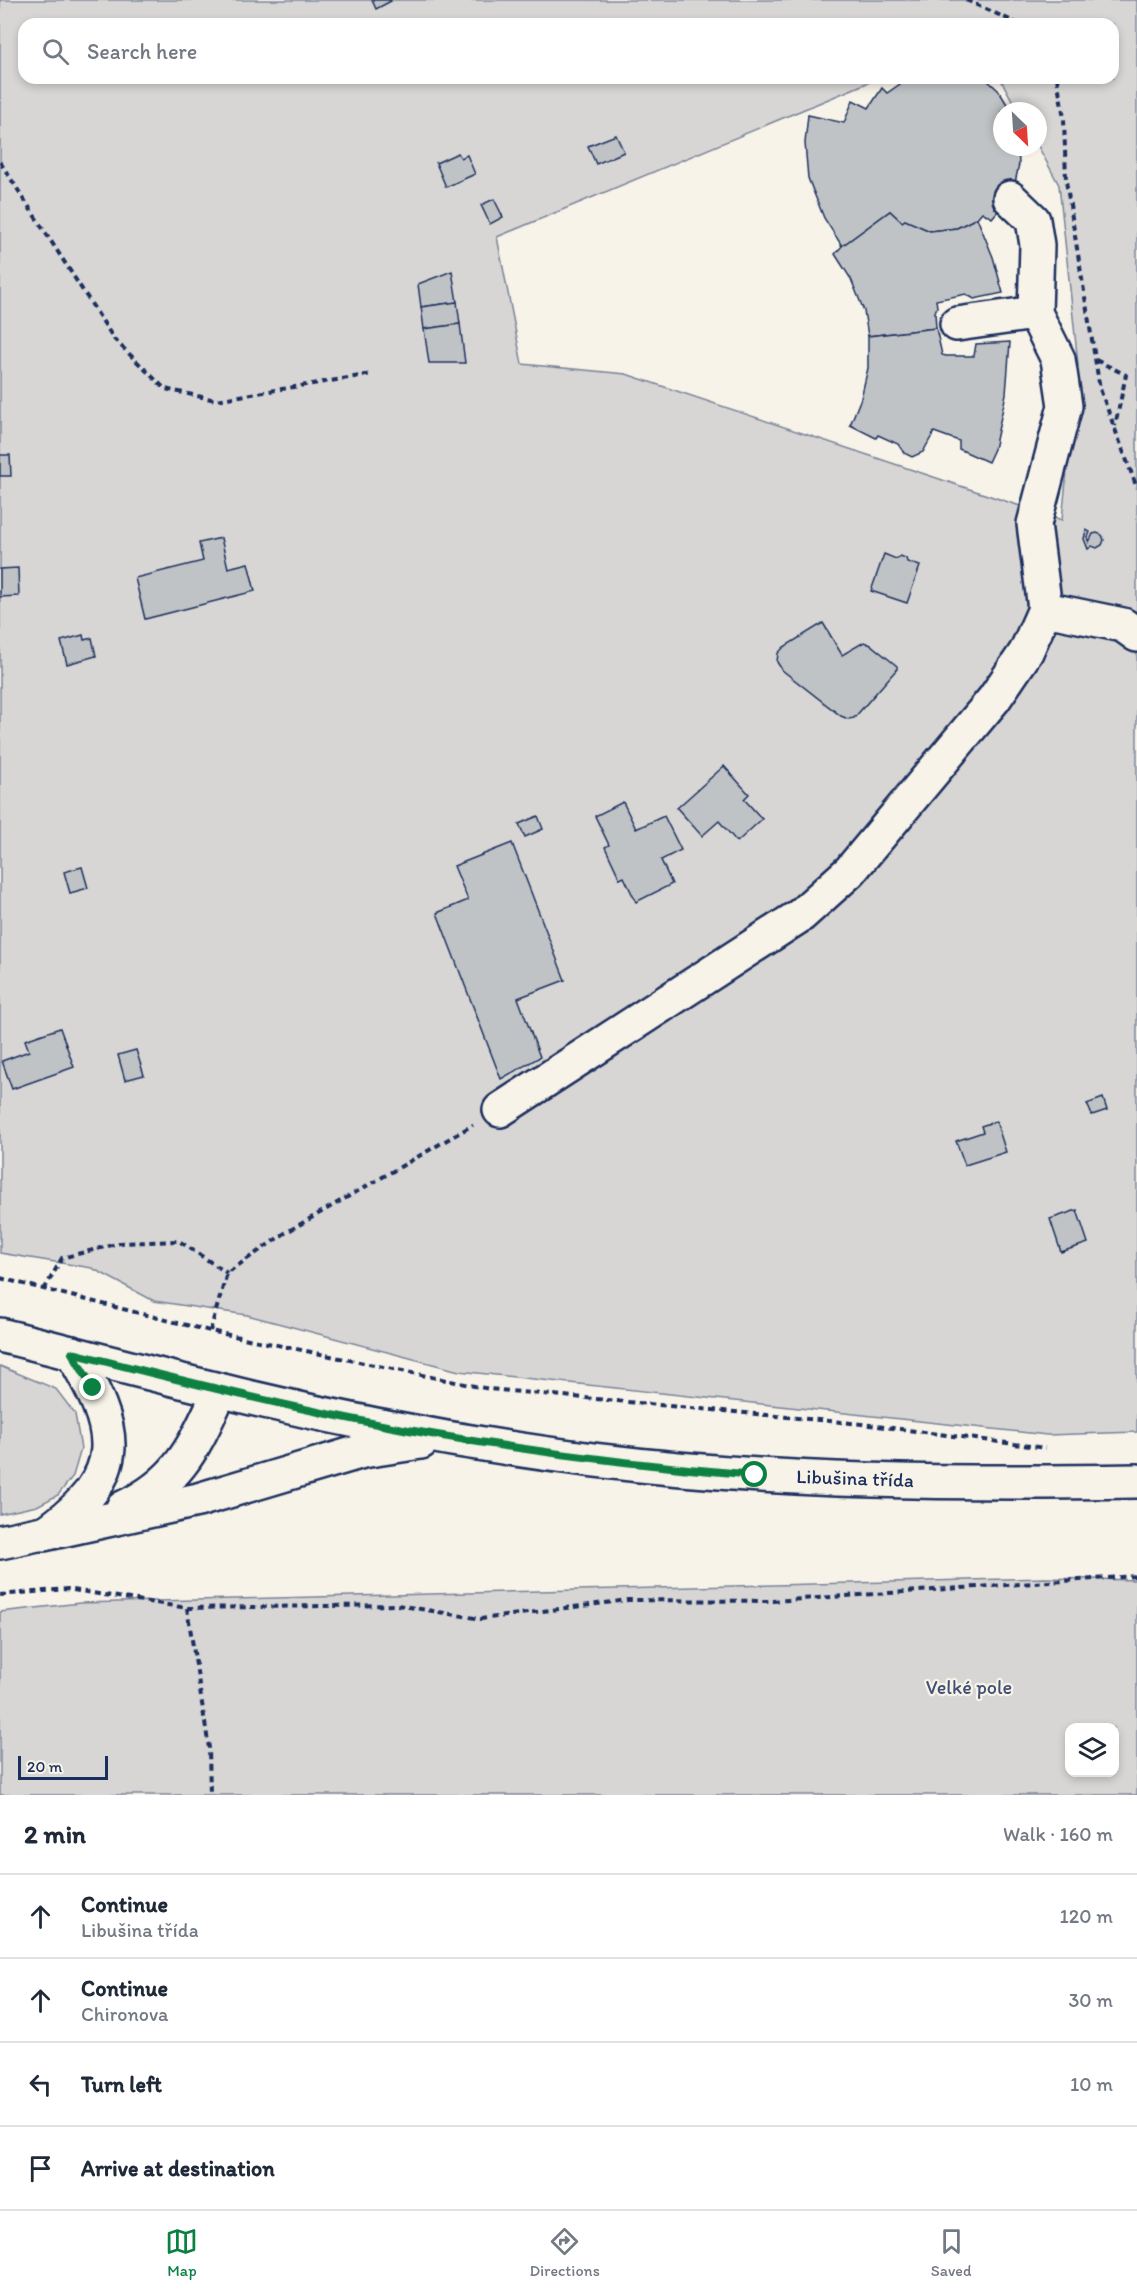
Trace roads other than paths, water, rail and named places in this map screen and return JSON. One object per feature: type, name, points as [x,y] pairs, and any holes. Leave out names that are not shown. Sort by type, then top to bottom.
[{"type":"street","points":[[500,1110],[801,915],[850,871],[994,699],[1026,651],[1045,609],[1034,524],[1065,406],[1058,359],[1035,314],[1037,245],[1033,220],[1010,198]]},
{"type":"street","points":[[957,324],[1035,314]]},
{"type":"street","points":[[1045,609],[1123,625],[1137,635]]},
{"type":"street","name":"Libušina třída","points":[[0,1335],[220,1391],[456,1438],[593,1460],[755,1475],[880,1480],[1137,1481]]},
{"type":"street","points":[[44,1534],[66,1518],[90,1494],[105,1471],[108,1457],[107,1427],[104,1415],[93,1388],[72,1353]]},
{"type":"street","points":[[44,1534],[123,1509],[157,1490],[184,1462],[220,1391]]},
{"type":"street","points":[[0,1542],[198,1500],[384,1446],[456,1438]]},
{"type":"park label","name":"Velké pole","points":[[969,1687]]}]
